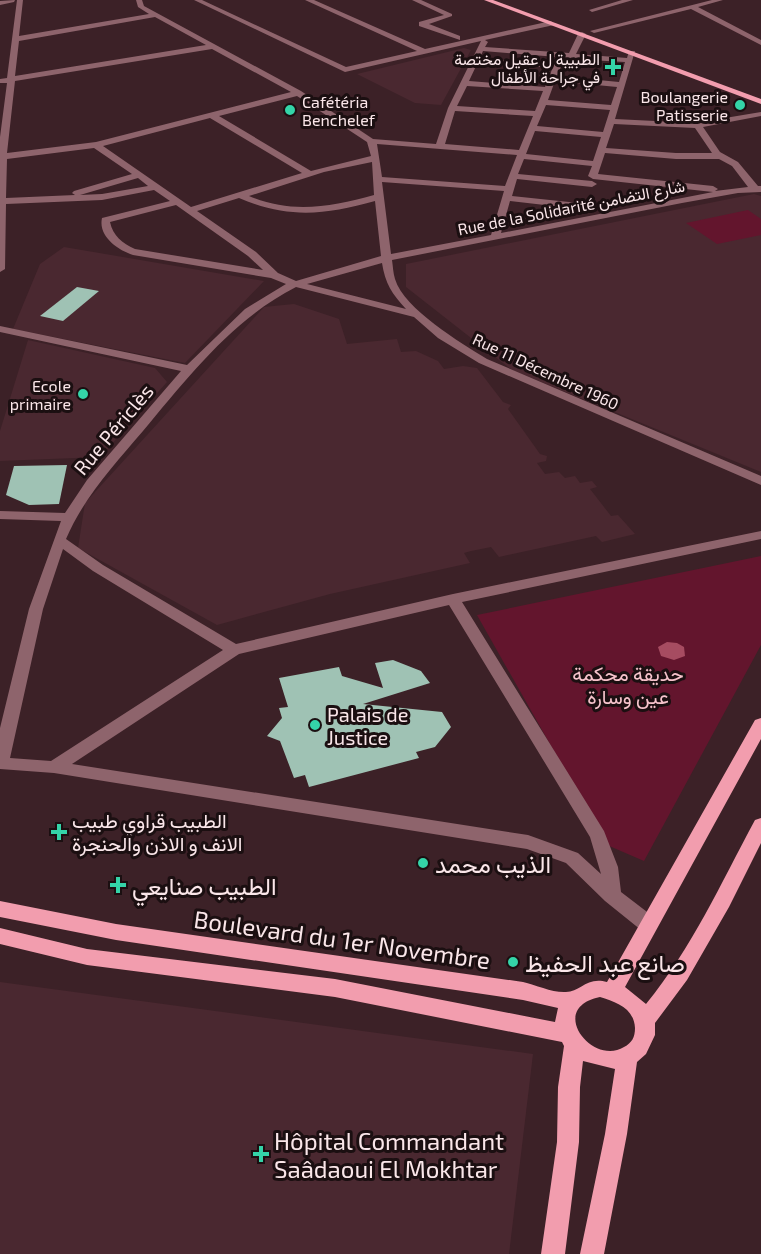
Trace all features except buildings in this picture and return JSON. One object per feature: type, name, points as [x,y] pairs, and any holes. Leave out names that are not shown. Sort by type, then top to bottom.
[{"type":"main road","points":[[488,0],[582,34],[631,56],[761,102]]},
{"type":"main road","points":[[507,0],[677,61]]},
{"type":"main road","points":[[613,990],[761,724]]},
{"type":"main road","points":[[645,1020],[673,987],[695,953],[726,898],[761,825]]},
{"type":"main road","name":"Boulevard du 1er Novembre","points":[[0,909],[116,932],[522,991],[571,1002]]},
{"type":"main road","points":[[0,936],[87,957],[335,988],[572,1039]]},
{"type":"main road","points":[[589,990],[613,990],[633,1001],[645,1020],[644,1041],[638,1049],[627,1057],[613,1060],[600,1059],[587,1053],[572,1039],[565,1023],[566,1012],[571,1002],[589,990]]},
{"type":"main road","points":[[553,1254],[568,1142],[572,1039]]},
{"type":"main road","points":[[592,1254],[616,1134],[627,1057]]},
{"type":"street","points":[[0,3],[15,0]]},
{"type":"street","points":[[9,21],[15,0]]},
{"type":"street","points":[[0,269],[5,81],[15,39],[15,0]]},
{"type":"street","points":[[140,0],[141,7],[298,93],[371,141],[521,154],[598,164]]},
{"type":"street","points":[[197,0],[339,69],[351,70],[551,23]]},
{"type":"street","points":[[308,0],[425,52]]},
{"type":"street","points":[[416,0],[450,15],[422,24],[457,38]]},
{"type":"street","points":[[592,7],[604,7],[630,0]]},
{"type":"street","points":[[679,0],[761,44]]},
{"type":"street","points":[[594,31],[720,0]]},
{"type":"street","points":[[15,39],[156,15]]},
{"type":"street","points":[[571,57],[582,34]]},
{"type":"street","points":[[441,146],[452,108],[486,37]]},
{"type":"street","points":[[5,81],[215,46]]},
{"type":"street","points":[[481,49],[561,57],[631,56],[593,180],[586,218]]},
{"type":"street","points":[[495,237],[506,194],[546,89],[561,57]]},
{"type":"street","points":[[476,60],[557,66]]},
{"type":"street","points":[[552,78],[621,85]]},
{"type":"street","points":[[465,83],[546,89]]},
{"type":"street","points":[[2,157],[96,145],[298,93]]},
{"type":"street","points":[[542,102],[614,108]]},
{"type":"street","points":[[452,108],[536,114]]},
{"type":"street","points":[[610,121],[698,126],[761,114]]},
{"type":"street","points":[[211,115],[310,174]]},
{"type":"street","points":[[698,126],[709,145],[720,156],[735,164],[758,189]]},
{"type":"street","points":[[531,128],[606,135]]},
{"type":"street","name":"Rue 11 Décembre 1960","points":[[371,141],[376,158],[390,280],[398,294],[442,336],[483,361],[761,481]]},
{"type":"street","points":[[96,145],[252,254],[274,275]]},
{"type":"street","points":[[602,150],[625,165],[729,191]]},
{"type":"street","points":[[513,176],[593,180],[625,165],[682,156],[720,156]]},
{"type":"street","points":[[189,211],[310,174],[376,158]]},
{"type":"street","points":[[66,197],[140,176]]},
{"type":"street","points":[[377,179],[506,194],[588,207]]},
{"type":"street","points":[[2,201],[102,197],[156,187]]},
{"type":"street","points":[[93,188],[102,197],[105,227],[115,242],[133,252],[274,275],[296,284],[418,315]]},
{"type":"street","name":"Rue de la Solidarité شارع التضامن","points":[[387,258],[729,191],[758,189]]},
{"type":"street","points":[[239,195],[272,208],[295,210],[332,208],[379,197]]},
{"type":"street","points":[[105,220],[177,202]]},
{"type":"street","name":"Rue Périclès","points":[[54,766],[0,763],[36,609],[69,517],[93,483],[189,369],[249,310],[296,284],[387,258]]},
{"type":"street","points":[[0,329],[189,369]]},
{"type":"street","points":[[0,515],[69,517]]},
{"type":"street","points":[[54,766],[234,650],[453,599],[761,535]]},
{"type":"street","points":[[59,540],[98,568],[234,650]]},
{"type":"street","points":[[453,599],[598,836],[609,867],[612,896]]},
{"type":"street","points":[[54,766],[528,843],[572,858],[612,896],[648,924]]},
{"type":"shaded area","points":[[464,48],[471,50],[441,105],[415,103],[357,74]]},
{"type":"shaded area","points":[[754,194],[761,196],[761,472],[512,370],[406,287],[406,264]]},
{"type":"shaded area","points":[[64,247],[264,281],[185,363],[13,329],[40,264]]},
{"type":"shaded area","points":[[294,304],[339,319],[347,344],[397,339],[401,352],[416,351],[438,361],[444,369],[463,366],[477,368],[503,402],[511,405],[508,409],[540,454],[547,456],[546,461],[537,463],[545,474],[559,472],[565,478],[575,476],[580,483],[592,481],[597,487],[590,489],[611,516],[618,515],[635,534],[602,542],[596,536],[499,557],[491,547],[471,551],[464,553],[470,563],[330,594],[217,625],[78,548],[85,503],[264,307]]},
{"type":"shaded area","name":"Ecole primaire","points":[[28,340],[155,368],[167,382],[100,457],[0,461],[0,431]]},
{"type":"shaded area","points":[[667,642],[677,643],[684,647],[685,656],[674,660],[661,656],[658,647]]},
{"type":"shaded area","name":"Hôpital Commandant Saâdaoui El Mokhtar","points":[[0,982],[533,1054],[509,1254],[0,1254]]},
{"type":"green space","points":[[748,210],[761,219],[761,235],[717,244],[686,223]]},
{"type":"green space","name":"حديقة محكمة عين وسارة","points":[[761,556],[761,645],[644,861],[607,845],[477,615]]},
{"type":"place","name":"الطبيبة ل عقيل مختصة في جراحة الأطفال","points":[[613,67]]},
{"type":"place","name":"Boulangerie Patisserie","points":[[740,105]]},
{"type":"place","name":"Cafétéria Benchelef","points":[[290,110]]},
{"type":"place","name":"Ecole primaire","points":[[83,394]]},
{"type":"place","name":"Palais de Justice","points":[[315,725]]},
{"type":"place","name":"الطبيب قراوي طبيب الانف و الاذن والحنجرة","points":[[59,832]]},
{"type":"place","name":"الذيب محمد","points":[[423,863]]},
{"type":"place","name":"الطبيب صنايعي","points":[[118,885]]},
{"type":"place","name":"صانع عبد الحفيظ","points":[[513,962]]},
{"type":"place","name":"Hôpital Commandant Saâdaoui El Mokhtar","points":[[261,1154]]}]
